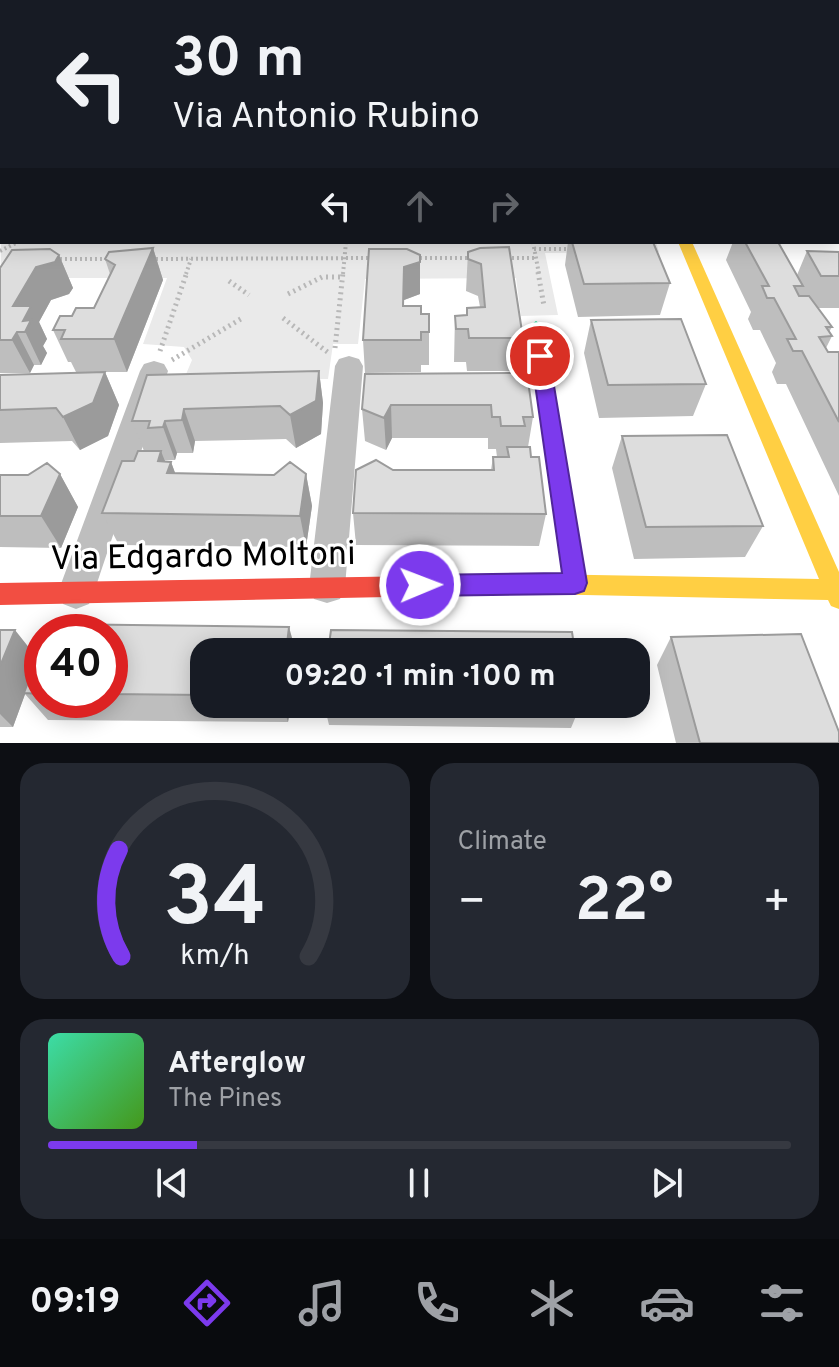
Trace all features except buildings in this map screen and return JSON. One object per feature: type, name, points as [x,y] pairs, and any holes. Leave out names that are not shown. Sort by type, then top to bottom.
[{"type":"street","points":[[686,244],[838,593]]},
{"type":"street","points":[[536,327],[575,583]]},
{"type":"street","points":[[327,587],[349,366]]},
{"type":"street","points":[[76,592],[154,371]]},
{"type":"street","name":"Via Edgardo Moltoni","points":[[0,594],[575,583],[838,593]]},
{"type":"path","points":[[283,318],[334,357],[346,244]]},
{"type":"path","points":[[533,244],[545,316],[536,327]]},
{"type":"path","points":[[534,249],[581,249]]},
{"type":"path","points":[[143,259],[376,258]]},
{"type":"path","points":[[408,258],[488,258]]},
{"type":"path","points":[[504,258],[536,258]]},
{"type":"path","points":[[48,259],[112,259]]},
{"type":"path","points":[[154,371],[191,259]]},
{"type":"path","points":[[288,294],[322,277],[342,277]]},
{"type":"path","points":[[229,281],[249,295]]},
{"type":"path","points":[[154,371],[244,317]]},
{"type":"shaded area","points":[[1,244],[657,244],[659,252],[545,253],[558,315],[521,316],[516,278],[365,279],[358,344],[333,344],[328,379],[184,379],[192,360],[184,347],[143,344],[167,278],[16,278],[0,302]]},
{"type":"traffic: fast","points":[[536,327],[575,583]]},
{"type":"traffic: slow","points":[[686,244],[839,598]]},
{"type":"traffic: slow","points":[[537,584],[839,590]]},
{"type":"traffic: jam","points":[[0,594],[537,584]]},
{"type":"route","points":[[420,585],[575,583],[540,356]]}]
